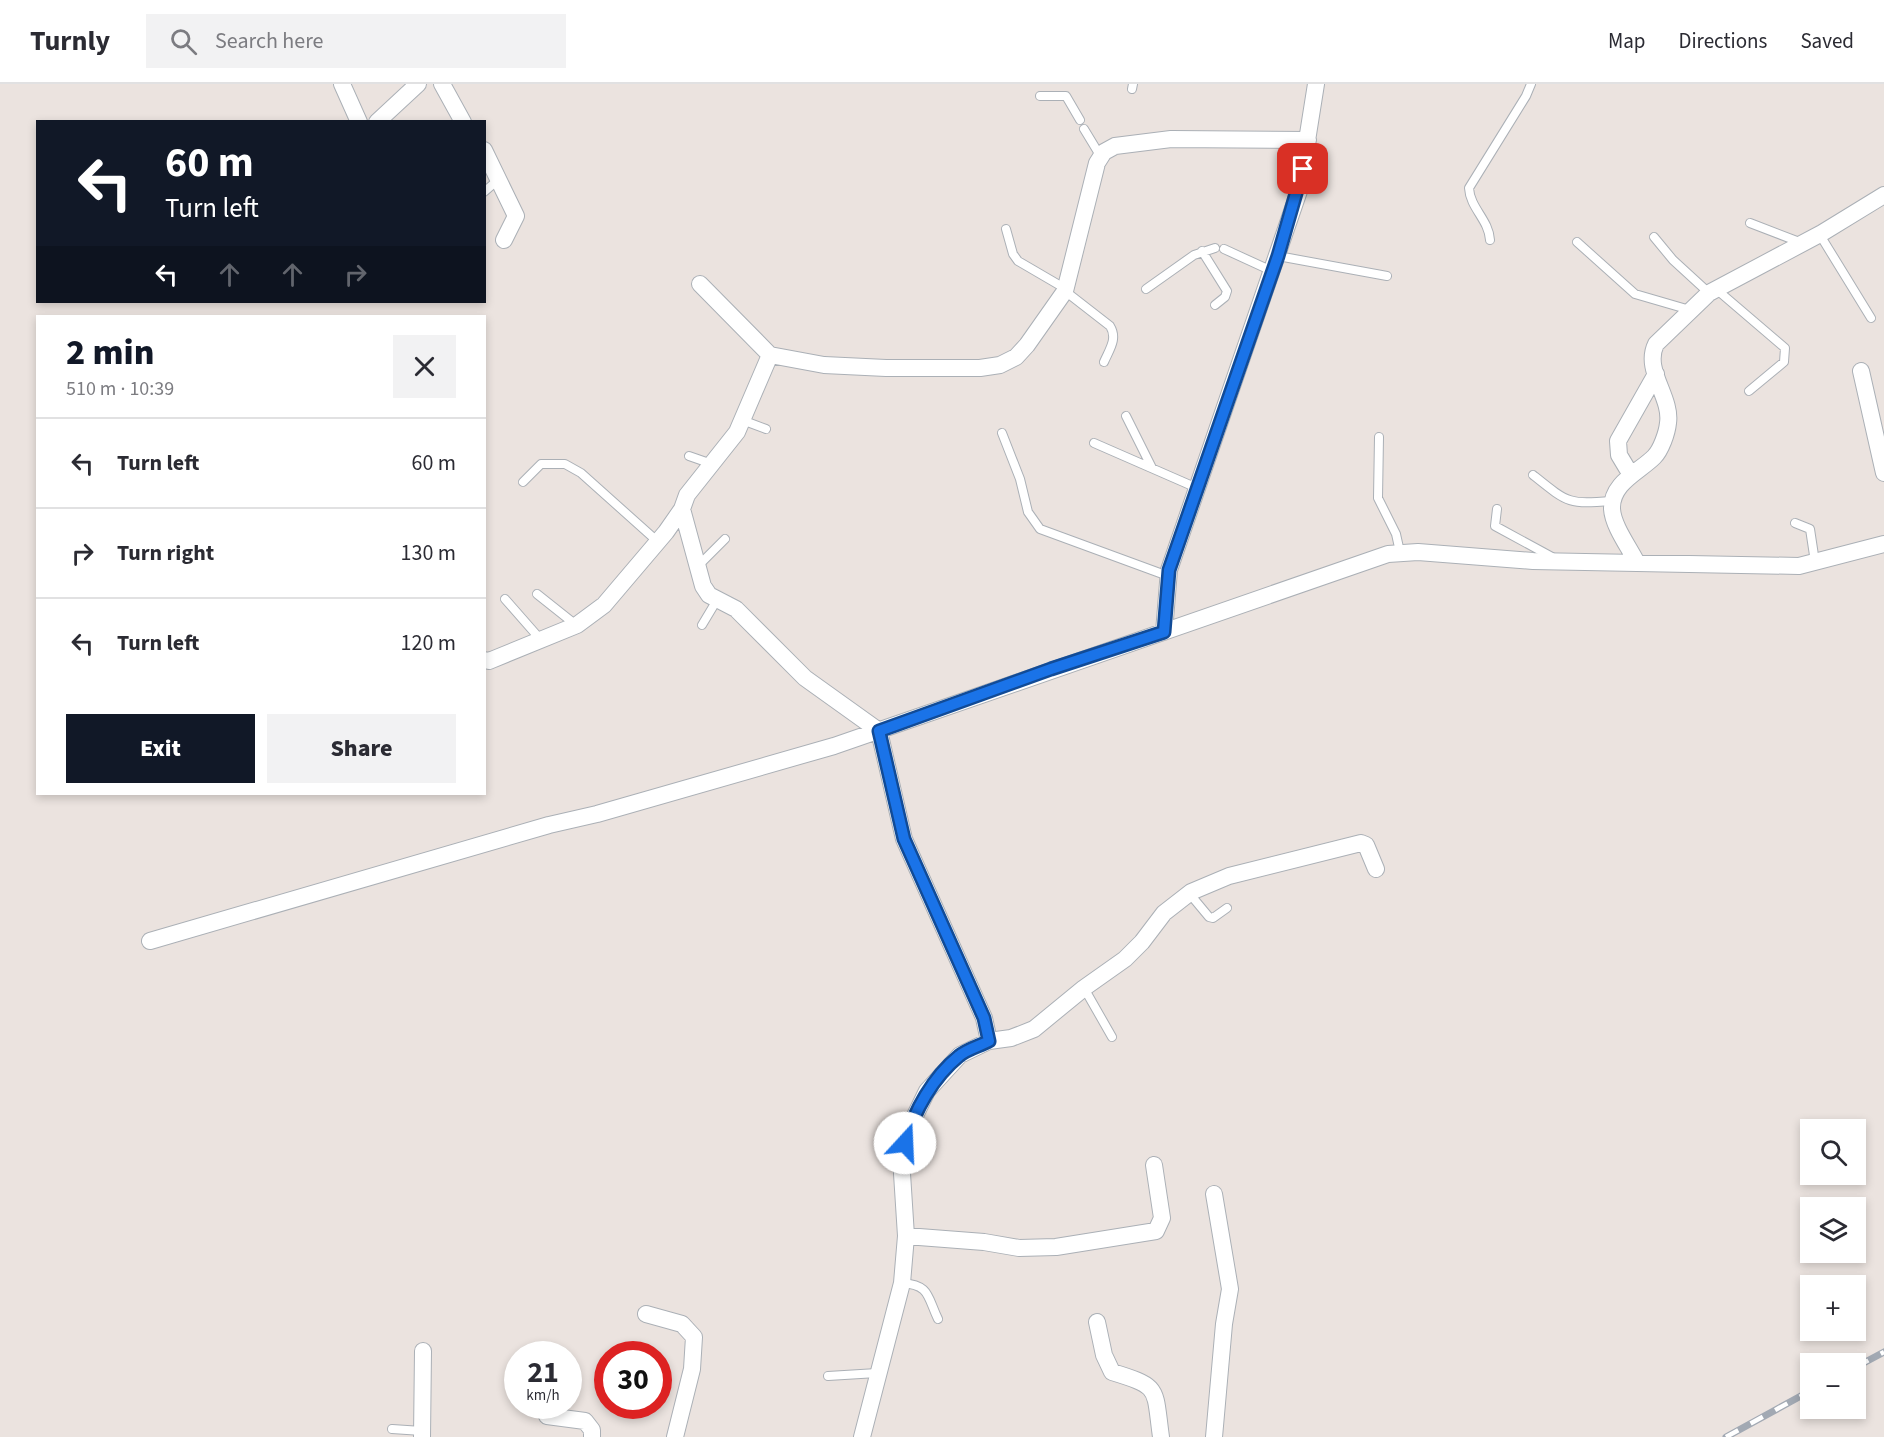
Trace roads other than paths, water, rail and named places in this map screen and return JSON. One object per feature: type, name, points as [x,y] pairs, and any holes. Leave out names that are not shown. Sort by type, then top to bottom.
[{"type":"street","points":[[342,84],[358,120]]},
{"type":"street","points":[[379,120],[418,84]]},
{"type":"street","points":[[442,84],[462,120]]},
{"type":"street","points":[[1164,632],[1168,576],[1299,191],[1316,84]]},
{"type":"street","points":[[700,284],[770,355],[824,365],[886,368],[980,368],[1000,364],[1016,357],[1027,345],[1065,290],[1097,163],[1101,156],[1115,146],[1171,139],[1308,140]]},
{"type":"street","points":[[486,154],[500,178],[516,216],[504,240]]},
{"type":"street","points":[[1636,563],[1615,520],[1613,501],[1623,482],[1654,457],[1668,423],[1652,352],[1656,344],[1713,291],[1820,235],[1884,195]]},
{"type":"street","points":[[486,660],[576,625],[604,605],[682,509],[687,495],[737,432],[770,355]]},
{"type":"street","points":[[1861,370],[1881,471],[1884,473]]},
{"type":"street","points":[[1631,475],[1619,455],[1617,441],[1656,374]]},
{"type":"street","points":[[682,509],[703,586],[708,596],[736,609],[805,678],[879,731],[904,839],[984,1018],[989,1041]]},
{"type":"street","points":[[150,941],[549,825],[672,793],[879,731],[1362,562],[1400,552],[1560,561],[1799,566],[1884,544]]},
{"type":"street","points":[[862,1437],[902,1283],[906,1236],[901,1158],[909,1128],[927,1092],[960,1055],[989,1041],[1011,1038],[1034,1029],[1083,988],[1125,959],[1142,942],[1164,913],[1189,893],[1228,876],[1361,843],[1366,845],[1376,868]]},
{"type":"street","points":[[906,1236],[984,1242],[1019,1248],[1056,1247],[1156,1231],[1162,1218],[1154,1165]]},
{"type":"street","points":[[1214,1194],[1230,1289],[1224,1324],[1214,1437]]},
{"type":"street","points":[[646,1314],[682,1324],[694,1337],[692,1369],[675,1437]]},
{"type":"street","points":[[1097,1322],[1104,1355],[1112,1371],[1146,1382],[1151,1387],[1156,1400],[1161,1437]]},
{"type":"street","points":[[422,1434],[423,1351]]},
{"type":"street","points":[[570,1419],[585,1421],[592,1430],[592,1437]]},
{"type":"lane","points":[[1490,240],[1489,230],[1472,202],[1469,188],[1526,96],[1531,84]]},
{"type":"lane","points":[[1040,96],[1066,96],[1101,156]]},
{"type":"lane","points":[[486,190],[500,178]]},
{"type":"lane","points":[[1750,223],[1803,244]]},
{"type":"lane","points":[[1006,229],[1013,254],[1018,261],[1065,290],[1110,326],[1114,338],[1104,362]]},
{"type":"lane","points":[[1820,235],[1871,318]]},
{"type":"lane","points":[[1654,237],[1673,260],[1785,348],[1784,362],[1749,391]]},
{"type":"lane","points":[[1577,242],[1635,294],[1691,310]]},
{"type":"lane","points":[[1146,289],[1202,251],[1219,249],[1275,264],[1387,276]]},
{"type":"lane","points":[[1202,251],[1227,291],[1215,305]]},
{"type":"lane","points":[[1126,416],[1152,468]]},
{"type":"lane","points":[[742,420],[766,429]]},
{"type":"lane","points":[[1002,432],[1020,479],[1028,512],[1040,529],[1168,576]]},
{"type":"lane","points":[[1379,438],[1378,498],[1396,534],[1400,552]]},
{"type":"lane","points":[[1094,443],[1197,488]]},
{"type":"lane","points":[[689,456],[712,465]]},
{"type":"lane","points":[[523,483],[541,464],[565,464],[581,473],[657,541]]},
{"type":"lane","points":[[1533,475],[1559,496],[1575,504],[1613,501]]},
{"type":"lane","points":[[1497,508],[1495,526],[1560,561]]},
{"type":"lane","points":[[1795,523],[1810,529],[1815,563]]},
{"type":"lane","points":[[698,567],[725,539]]},
{"type":"lane","points":[[537,594],[576,625]]},
{"type":"lane","points":[[505,599],[542,640]]},
{"type":"lane","points":[[702,625],[717,600]]},
{"type":"lane","points":[[1189,893],[1209,917],[1213,918],[1227,908]]},
{"type":"lane","points":[[1083,988],[1112,1037]]},
{"type":"lane","points":[[902,1283],[918,1284],[923,1288],[938,1319]]},
{"type":"lane","points":[[828,1376],[877,1374]]},
{"type":"lane","points":[[392,1429],[422,1434]]},
{"type":"railway","points":[[1866,1362],[1884,1352]]},
{"type":"railway","points":[[1726,1437],[1800,1396]]}]
